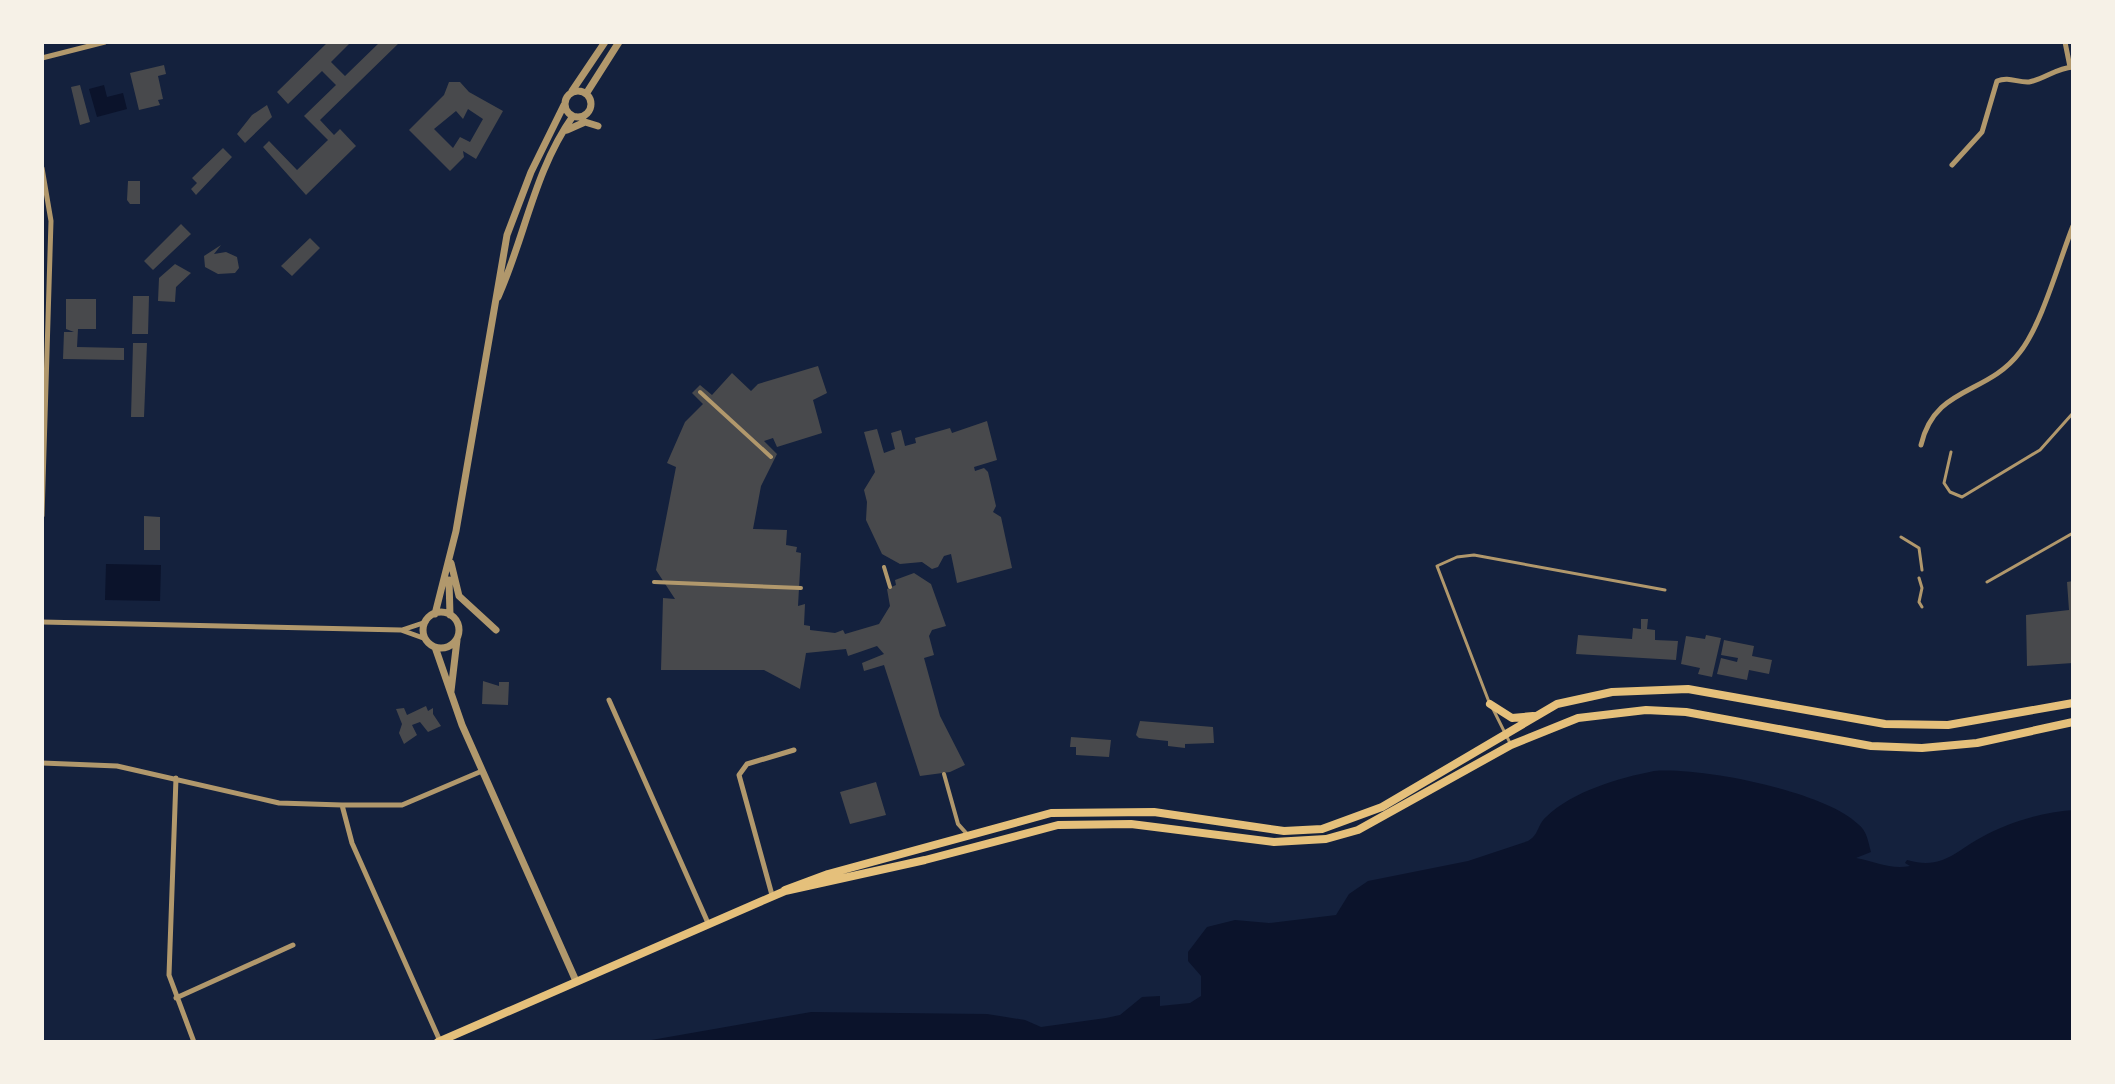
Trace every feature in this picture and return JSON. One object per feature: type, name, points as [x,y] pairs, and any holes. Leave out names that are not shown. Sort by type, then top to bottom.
[{"type":"main road","points":[[785,891],[810,880],[1051,813],[1131,811],[1187,815],[1284,831],[1322,829],[1382,807],[1570,699],[1649,688],[1688,689],[1885,724],[1948,725],[2073,703]]},
{"type":"main road","points":[[1490,704],[1512,718],[1538,715]]},
{"type":"main road","points":[[439,1042],[785,891],[848,879],[1068,824],[1131,824],[1274,842],[1326,839],[1358,830],[1511,745],[1578,718],[1608,713],[1686,712],[1871,746],[1922,748],[1977,743],[2073,722]]},
{"type":"street","points":[[42,58],[105,42]]},
{"type":"street","points":[[401,630],[426,622],[435,614],[449,565],[495,302],[513,219],[531,172],[564,105],[605,42]]},
{"type":"street","points":[[586,94],[619,42]]},
{"type":"street","points":[[1952,165],[1982,132],[1997,81],[2005,78],[2029,82],[2072,67],[2065,42]]},
{"type":"street","points":[[564,105],[573,116],[581,117],[589,110],[591,102],[586,94],[572,91]]},
{"type":"street","points":[[495,302],[552,152],[573,116]]},
{"type":"street","points":[[552,152],[572,126],[585,122],[598,126]]},
{"type":"street","points":[[42,168],[51,221],[45,316],[42,516]]},
{"type":"street","points":[[513,219],[523,222]]},
{"type":"street","points":[[1921,445],[1926,426],[1950,398],[1984,384],[2024,347],[2073,226]]},
{"type":"street","points":[[700,392],[771,457]]},
{"type":"street","points":[[449,565],[450,615],[457,623],[451,697]]},
{"type":"street","points":[[449,565],[459,596],[496,630]]},
{"type":"street","points":[[884,567],[890,587]]},
{"type":"street","points":[[654,582],[801,588]]},
{"type":"street","points":[[435,614],[450,615]]},
{"type":"street","points":[[42,622],[401,630],[426,639],[435,647],[451,697],[482,771],[576,981]]},
{"type":"street","points":[[426,622],[426,639]]},
{"type":"street","points":[[435,647],[450,645],[457,637]]},
{"type":"street","points":[[609,700],[708,923]]},
{"type":"street","points":[[772,895],[739,775],[747,764],[794,750]]},
{"type":"street","points":[[42,763],[117,766],[279,803],[342,805],[402,805],[482,771]]},
{"type":"street","points":[[944,774],[958,824],[967,834]]},
{"type":"street","points":[[176,778],[169,975],[194,1042]]},
{"type":"street","points":[[342,805],[352,843],[439,1042]]},
{"type":"street","points":[[176,998],[293,945]]},
{"type":"lane","points":[[1951,452],[1944,483],[1950,492],[1962,497],[2040,450],[2073,413]]},
{"type":"lane","points":[[1987,582],[2073,533]]},
{"type":"lane","points":[[1901,537],[1919,548],[1922,570]]},
{"type":"lane","points":[[1511,745],[1490,704],[1437,566],[1457,557],[1474,555],[1665,590]]},
{"type":"lane","points":[[1919,578],[1922,588],[1919,602],[1922,607]]},
{"type":"water","points":[[104,85],[107,97],[123,93],[127,109],[97,117],[89,89]]},
{"type":"water","points":[[106,564],[161,565],[160,601],[105,600]]},
{"type":"water","points":[[1654,771],[1730,777],[1818,801],[1858,824],[1867,836],[1871,852],[1856,858],[1896,867],[1910,866],[1905,863],[1907,860],[1939,861],[2015,822],[2073,810],[2073,1042],[640,1042],[811,1012],[987,1014],[1025,1020],[1041,1027],[1120,1015],[1142,997],[1160,996],[1160,1006],[1190,1003],[1201,996],[1201,976],[1188,961],[1188,952],[1207,927],[1235,920],[1269,923],[1336,915],[1349,894],[1368,881],[1468,861],[1528,841],[1546,817],[1569,800],[1612,782]]},
{"type":"building","points":[[328,42],[351,42],[331,62],[345,76],[380,42],[400,42],[320,120],[334,135],[340,129],[356,146],[306,195],[263,147],[269,141],[297,170],[328,140],[304,116],[336,85],[322,71],[288,104],[277,92]]},
{"type":"building","points":[[164,65],[166,74],[158,76],[163,99],[158,100],[160,105],[139,110],[130,73]]},
{"type":"building","points":[[449,82],[460,82],[469,92],[503,111],[476,159],[463,151],[464,157],[450,171],[409,130],[444,95]],"holes":[[[468,109],[483,119],[470,142],[460,137],[453,148],[434,129],[456,111],[463,119]]]},
{"type":"building","points":[[80,85],[90,122],[80,125],[71,87]]},
{"type":"building","points":[[267,105],[272,117],[245,143],[237,134],[252,115]]},
{"type":"building","points":[[223,148],[232,157],[196,195],[191,189],[197,183],[192,178]]},
{"type":"building","points":[[128,181],[140,181],[140,204],[130,204],[127,200]]},
{"type":"building","points":[[181,224],[191,234],[153,270],[144,261]]},
{"type":"building","points":[[310,238],[320,248],[292,276],[281,266]]},
{"type":"building","points":[[221,245],[214,254],[226,252],[237,257],[239,268],[235,273],[218,274],[205,267],[204,256]]},
{"type":"building","points":[[175,264],[191,273],[176,287],[175,302],[158,301],[159,278]]},
{"type":"building","points":[[133,296],[149,296],[148,334],[132,334]]},
{"type":"building","points":[[66,299],[96,299],[96,329],[78,329],[77,347],[124,348],[124,360],[63,359],[64,332],[74,332],[66,329]]},
{"type":"building","points":[[133,343],[147,343],[144,417],[131,417]]},
{"type":"building","points":[[818,366],[827,393],[813,400],[822,433],[777,447],[773,438],[764,441],[777,454],[761,486],[753,529],[787,530],[786,545],[797,547],[796,552],[801,553],[798,606],[805,604],[804,625],[810,626],[810,630],[835,633],[843,630],[845,634],[879,624],[890,606],[887,589],[896,585],[895,580],[914,573],[931,584],[946,626],[932,630],[929,636],[934,655],[924,658],[940,716],[965,765],[950,772],[920,776],[884,665],[864,671],[862,663],[884,654],[877,646],[848,656],[846,649],[806,653],[800,689],[764,670],[661,670],[663,598],[675,599],[656,570],[676,467],[667,463],[685,422],[703,404],[692,393],[700,385],[712,395],[732,373],[751,391],[758,384]]},
{"type":"building","points":[[987,421],[997,460],[974,467],[975,471],[984,468],[988,472],[996,506],[993,512],[1001,517],[1012,568],[957,583],[951,554],[944,556],[938,567],[932,569],[922,562],[900,564],[882,554],[866,520],[864,490],[875,472],[864,432],[877,429],[884,453],[895,449],[891,433],[901,430],[905,446],[916,443],[915,438],[950,428],[952,433]]},
{"type":"building","points":[[144,516],[160,517],[160,550],[144,550]]},
{"type":"building","points":[[2073,581],[2073,663],[2027,666],[2026,615],[2069,610],[2067,582]]},
{"type":"building","points":[[1641,619],[1648,619],[1647,629],[1655,630],[1655,640],[1678,641],[1676,660],[1576,654],[1578,635],[1632,639],[1633,628],[1641,629]]},
{"type":"building","points":[[1706,635],[1721,638],[1712,677],[1698,674],[1700,668],[1681,664],[1686,636],[1705,639]]},
{"type":"building","points":[[1724,640],[1754,646],[1752,656],[1772,660],[1769,674],[1749,670],[1747,680],[1717,674],[1721,658],[1737,662],[1738,658],[1721,655]]},
{"type":"building","points":[[483,681],[499,686],[499,682],[509,682],[508,705],[482,704]]},
{"type":"building","points":[[426,706],[428,711],[433,708],[433,714],[441,726],[428,732],[420,722],[412,725],[417,735],[404,744],[399,733],[402,724],[396,709],[404,708],[407,715]]},
{"type":"building","points":[[1140,721],[1213,727],[1214,743],[1185,744],[1185,748],[1168,746],[1168,741],[1139,738],[1136,735]]},
{"type":"building","points":[[1071,737],[1111,740],[1109,757],[1076,755],[1076,747],[1070,747]]},
{"type":"building","points":[[876,782],[886,815],[850,824],[840,792]]}]
